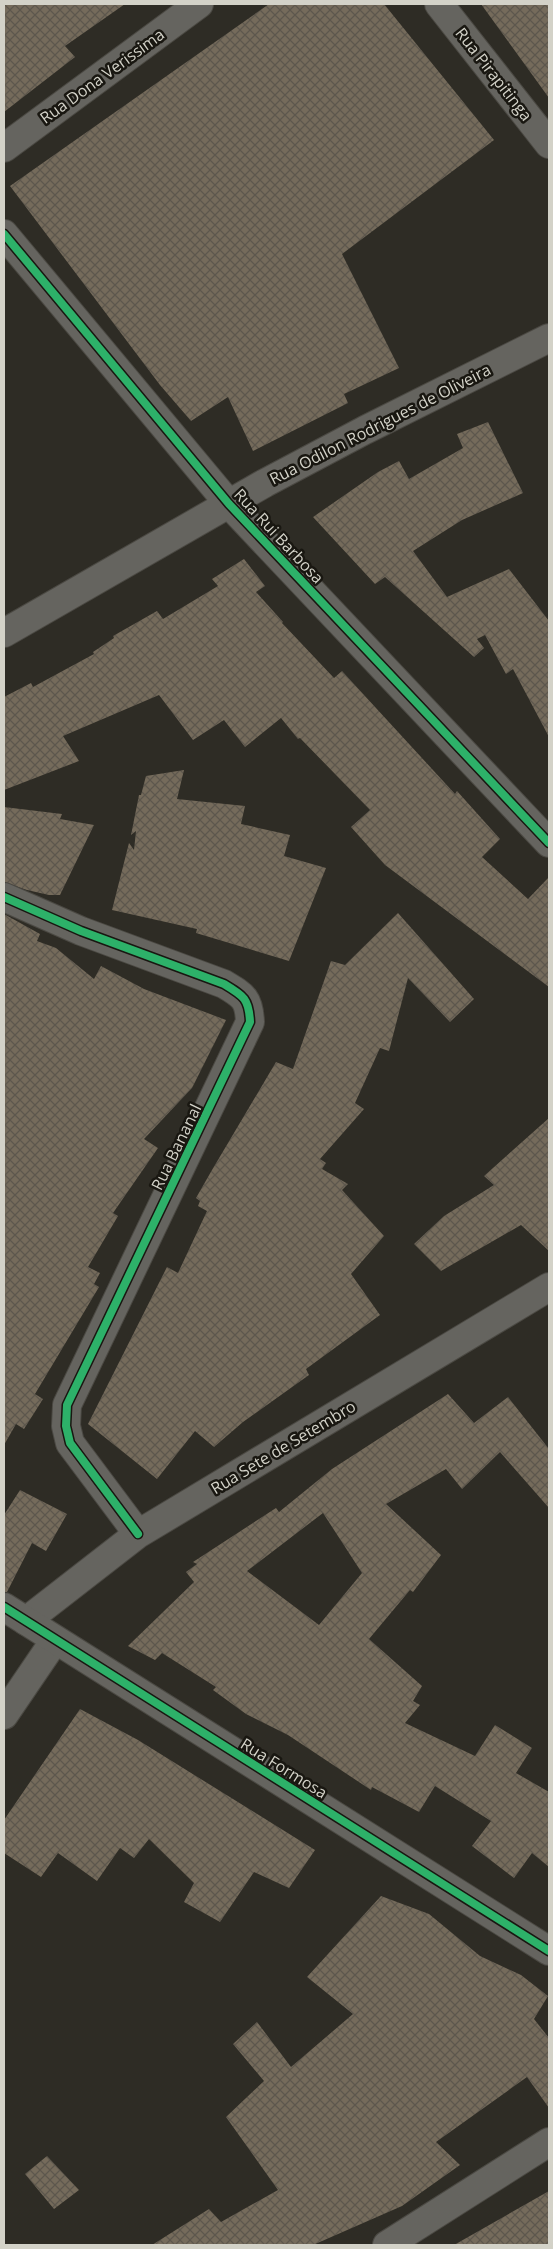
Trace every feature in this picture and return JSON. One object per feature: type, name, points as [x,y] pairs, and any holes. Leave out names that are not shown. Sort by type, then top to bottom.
[{"type":"street","name":"Rua Dona Verissima","points":[[4,148],[199,4]]},
{"type":"street","name":"Rua Pirapitinga","points":[[439,4],[549,144]]},
{"type":"street","name":"Rua Rui Barbosa","points":[[4,234],[229,504],[549,843]]},
{"type":"street","name":"Rua Odilon Rodrigues de Oliveira","points":[[4,633],[229,504],[364,430],[549,338]]},
{"type":"street","name":"Rua Bananal","points":[[4,897],[81,931],[224,984],[239,993],[249,1006],[250,1022],[67,1405],[66,1426],[70,1443],[138,1534]]},
{"type":"street","name":"Rua Sete de Setembro","points":[[15,1614],[138,1534],[549,1288]]},
{"type":"street","name":"Rua Formosa","points":[[15,1614],[549,1951]]},
{"type":"street","points":[[4,1715],[55,1640]]},
{"type":"street","points":[[387,2245],[549,2142]]},
{"type":"building","points":[[4,4],[125,4],[65,46],[75,57],[4,112]]},
{"type":"building","points":[[269,4],[384,4],[494,140],[342,254],[399,368],[344,394],[348,403],[253,451],[228,397],[191,421],[160,385],[10,186]]},
{"type":"building","points":[[481,4],[549,4],[549,98]]},
{"type":"building","points":[[488,422],[523,493],[462,520],[413,551],[447,597],[509,569],[549,621],[549,737],[513,669],[506,674],[485,635],[477,639],[484,648],[474,657],[385,577],[375,584],[313,517],[378,472],[399,461],[409,479],[463,448],[457,434]]},
{"type":"building","points":[[244,559],[265,586],[256,592],[282,623],[334,678],[342,671],[455,794],[457,791],[500,839],[482,857],[528,899],[549,877],[549,987],[385,865],[351,827],[370,810],[300,738],[298,739],[281,718],[245,747],[224,720],[193,740],[159,695],[63,736],[79,761],[4,790],[4,697],[31,683],[33,687],[94,654],[93,652],[114,638],[113,636],[157,611],[163,619],[218,586],[212,579]]},
{"type":"building","points":[[184,770],[177,799],[245,806],[241,824],[290,835],[284,856],[326,868],[289,961],[196,933],[197,929],[112,910],[129,843],[134,850],[136,831],[131,835],[139,795],[141,795],[146,776]]},
{"type":"building","points":[[4,807],[62,814],[60,819],[94,825],[60,895],[49,895],[27,890],[4,882]]},
{"type":"building","points":[[398,913],[474,999],[450,1022],[408,978],[389,1051],[380,1048],[355,1103],[364,1109],[320,1159],[326,1163],[322,1169],[348,1184],[342,1190],[384,1236],[351,1274],[380,1315],[306,1369],[309,1375],[243,1422],[214,1447],[195,1431],[157,1479],[88,1424],[167,1267],[178,1273],[207,1211],[198,1206],[200,1201],[196,1198],[212,1170],[276,1062],[293,1069],[331,961],[345,965]]},
{"type":"building","points":[[4,914],[40,934],[37,941],[56,948],[94,979],[101,966],[144,989],[226,1020],[192,1088],[144,1139],[158,1148],[113,1213],[118,1216],[88,1267],[100,1273],[94,1284],[99,1287],[35,1394],[43,1399],[24,1429],[16,1424],[4,1445]]},
{"type":"building","points":[[549,1118],[549,1251],[521,1225],[441,1271],[414,1244],[444,1216],[494,1185],[484,1176]]},
{"type":"building","points":[[448,1394],[474,1423],[508,1397],[549,1449],[549,1508],[500,1452],[462,1489],[446,1469],[386,1504],[441,1555],[413,1592],[410,1590],[369,1639],[422,1686],[413,1701],[420,1705],[405,1723],[475,1756],[495,1725],[532,1748],[516,1773],[549,1792],[549,1867],[532,1853],[514,1878],[472,1846],[491,1821],[435,1786],[419,1812],[372,1787],[371,1790],[288,1735],[246,1714],[213,1690],[216,1687],[162,1653],[155,1660],[128,1646],[194,1582],[186,1572],[197,1564],[193,1562],[276,1508],[279,1512],[332,1469]],"holes":[[[323,1513],[362,1573],[319,1625],[247,1571]]]},
{"type":"building","points":[[20,1490],[67,1514],[46,1551],[32,1543],[7,1592],[4,1592],[4,1515]]},
{"type":"building","points":[[80,1709],[138,1740],[315,1850],[289,1888],[254,1872],[220,1922],[184,1902],[194,1883],[149,1839],[134,1858],[120,1848],[97,1881],[58,1853],[41,1877],[4,1853],[4,1820]]},
{"type":"building","points":[[381,1896],[429,1914],[480,1956],[521,1975],[548,1996],[534,2019],[549,2038],[549,2108],[527,2077],[436,2142],[460,2165],[402,2206],[313,2245],[152,2245],[209,2209],[221,2222],[278,2190],[226,2117],[264,2081],[233,2044],[257,2022],[291,2067],[353,2014],[307,1977]]},
{"type":"building","points":[[47,2156],[79,2190],[54,2209],[25,2174]]},
{"type":"building","points":[[549,2191],[549,2245],[454,2245]]},
{"type":"cycle path","points":[[4,234],[229,504],[549,843]]},
{"type":"cycle path","points":[[4,897],[81,931],[224,984],[241,995],[247,1003],[250,1022],[67,1405],[66,1426],[70,1443],[138,1534]]},
{"type":"cycle path","points":[[4,1607],[549,1951]]}]
